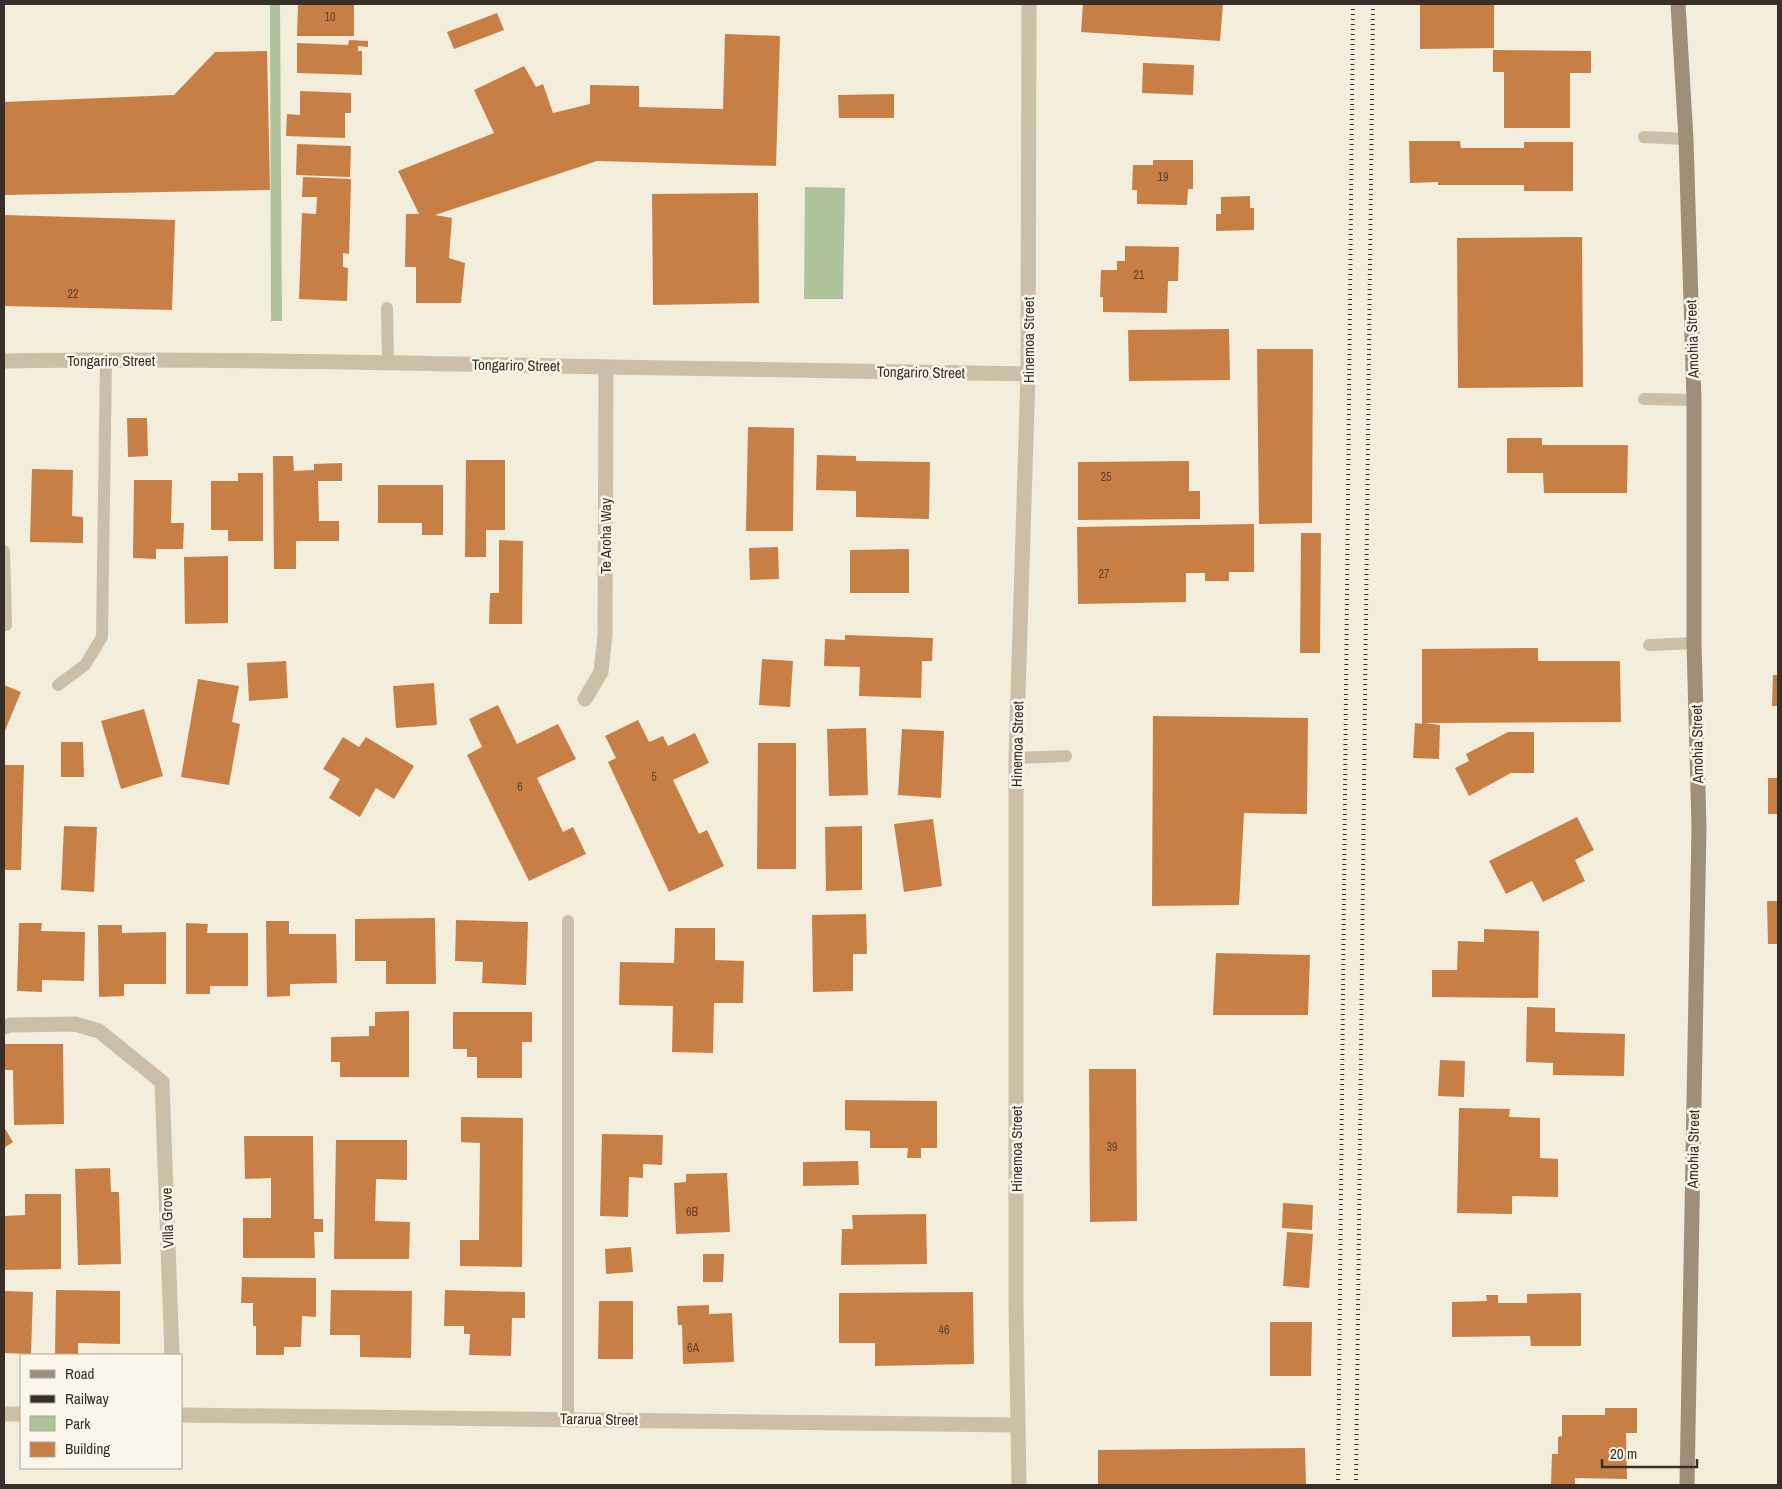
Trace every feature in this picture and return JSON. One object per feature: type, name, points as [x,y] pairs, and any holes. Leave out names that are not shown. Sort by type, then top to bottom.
[{"type":"main road","name":"Amohia Street","points":[[1678,4],[1686,138],[1694,400],[1694,643],[1699,827],[1687,1485]]},
{"type":"street","name":"Hinemoa Street","points":[[1019,1485],[1016,1307],[1016,758],[1028,374],[1029,4]]},
{"type":"street","name":"Tongariro Street","points":[[4,361],[388,362],[1028,374]]},
{"type":"street","name":"Te Aroha Way","points":[[585,700],[601,672],[604,635],[606,367]]},
{"type":"street","name":"Villa Grove","points":[[4,1027],[10,1025],[75,1024],[99,1031],[162,1082],[172,1354]]},
{"type":"street","points":[[4,1414],[20,1414]]},
{"type":"street","name":"Tararua Street","points":[[182,1414],[1017,1425]]},
{"type":"lane","points":[[1644,137],[1686,138]]},
{"type":"lane","points":[[388,308],[388,362]]},
{"type":"lane","points":[[58,685],[85,665],[102,637],[106,360]]},
{"type":"lane","points":[[1644,399],[1694,400]]},
{"type":"lane","points":[[4,551],[6,625],[4,625]]},
{"type":"lane","points":[[1648,645],[1694,643]]},
{"type":"lane","points":[[1016,758],[1066,756]]},
{"type":"lane","points":[[568,921],[568,1419]]},
{"type":"green space","points":[[270,4],[280,4],[282,321],[271,321]]},
{"type":"green space","points":[[805,187],[845,188],[843,299],[804,299]]},
{"type":"building","points":[[298,4],[354,4],[354,36],[297,36]]},
{"type":"building","points":[[1083,4],[1223,4],[1220,41],[1081,32]]},
{"type":"building","points":[[1420,4],[1494,4],[1494,48],[1420,49]]},
{"type":"building","points":[[497,13],[504,30],[454,49],[447,32]]},
{"type":"building","points":[[725,34],[780,36],[776,166],[597,161],[435,215],[452,218],[449,258],[465,263],[461,303],[416,303],[416,267],[405,267],[406,214],[419,214],[398,171],[494,133],[474,90],[524,66],[536,87],[543,84],[553,113],[590,104],[590,85],[639,86],[639,107],[723,109]]},
{"type":"building","points":[[349,40],[368,41],[368,47],[358,46],[358,51],[362,51],[362,75],[297,73],[297,43],[348,45]]},
{"type":"building","points":[[1493,50],[1591,51],[1591,73],[1570,73],[1570,128],[1504,128],[1504,72],[1493,72]]},
{"type":"building","points":[[267,51],[270,190],[4,195],[4,102],[174,95],[215,52]]},
{"type":"building","points":[[1143,63],[1194,65],[1193,95],[1142,93]]},
{"type":"building","points":[[300,91],[351,93],[351,113],[345,113],[345,138],[286,136],[287,114],[300,115]]},
{"type":"building","points":[[894,94],[894,118],[839,118],[838,95]]},
{"type":"building","points":[[1409,141],[1460,141],[1461,148],[1524,148],[1524,142],[1573,142],[1573,191],[1524,191],[1524,185],[1438,185],[1438,182],[1410,183]]},
{"type":"building","points":[[297,144],[351,146],[350,177],[296,175]]},
{"type":"building","points":[[1153,160],[1193,160],[1193,189],[1188,189],[1187,205],[1137,204],[1137,190],[1132,190],[1133,165],[1153,165]]},
{"type":"building","points":[[303,177],[351,179],[349,254],[343,253],[343,267],[348,268],[347,301],[299,299],[302,213],[316,214],[317,197],[302,197]]},
{"type":"building","points":[[758,193],[759,303],[653,305],[652,194]]},
{"type":"building","points":[[1250,196],[1250,208],[1254,208],[1254,230],[1216,231],[1216,214],[1221,214],[1221,197]]},
{"type":"building","points":[[4,215],[175,220],[172,310],[4,306]]},
{"type":"building","points":[[1582,237],[1583,387],[1458,388],[1457,238]]},
{"type":"building","points":[[1125,246],[1179,247],[1178,281],[1168,281],[1167,313],[1103,312],[1103,297],[1100,297],[1101,270],[1117,270],[1117,261],[1125,261]]},
{"type":"building","points":[[1229,329],[1230,380],[1129,381],[1128,330]]},
{"type":"building","points":[[1257,349],[1313,349],[1312,523],[1259,524]]},
{"type":"building","points":[[127,418],[147,418],[148,456],[128,457]]},
{"type":"building","points":[[748,427],[794,428],[793,531],[746,531]]},
{"type":"building","points":[[1507,438],[1542,438],[1542,445],[1628,445],[1627,493],[1544,493],[1543,473],[1507,473]]},
{"type":"building","points":[[817,455],[856,456],[856,461],[930,462],[929,519],[856,517],[856,491],[816,490]]},
{"type":"building","points":[[273,456],[293,456],[294,471],[314,470],[314,464],[342,463],[342,481],[318,481],[319,521],[339,521],[339,541],[296,541],[296,569],[274,569]]},
{"type":"building","points":[[466,460],[505,460],[505,530],[486,530],[486,557],[465,557]]},
{"type":"building","points":[[1189,461],[1189,491],[1200,491],[1200,519],[1078,520],[1078,462]]},
{"type":"building","points":[[32,469],[73,470],[72,516],[83,517],[83,543],[30,542]]},
{"type":"building","points":[[238,473],[263,473],[263,541],[228,541],[228,530],[211,530],[211,481],[238,481]]},
{"type":"building","points":[[134,480],[172,480],[171,523],[184,523],[183,549],[156,549],[156,559],[133,558]]},
{"type":"building","points":[[378,485],[443,485],[443,535],[422,535],[422,523],[378,523]]},
{"type":"building","points":[[1254,524],[1254,572],[1229,572],[1229,581],[1205,581],[1205,573],[1186,573],[1186,602],[1078,604],[1077,527]]},
{"type":"building","points":[[1301,533],[1321,533],[1320,653],[1300,653]]},
{"type":"building","points":[[499,540],[523,541],[522,624],[489,624],[490,593],[499,593]]},
{"type":"building","points":[[778,547],[779,579],[750,580],[749,548]]},
{"type":"building","points":[[909,549],[909,593],[850,593],[850,550]]},
{"type":"building","points":[[228,556],[228,623],[185,624],[184,557]]},
{"type":"building","points":[[845,635],[933,638],[932,661],[922,661],[921,698],[859,696],[860,667],[824,666],[825,639],[845,640]]},
{"type":"building","points":[[1538,648],[1538,661],[1620,661],[1621,722],[1424,723],[1440,725],[1439,759],[1413,758],[1415,723],[1422,724],[1422,649]]},
{"type":"building","points":[[762,659],[793,661],[790,707],[759,705]]},
{"type":"building","points":[[286,661],[288,698],[249,701],[247,663]]},
{"type":"building","points":[[1773,675],[1778,675],[1778,706],[1772,706]]},
{"type":"building","points":[[198,679],[239,686],[232,722],[240,724],[229,785],[181,777]]},
{"type":"building","points":[[434,683],[437,725],[396,728],[393,686]]},
{"type":"building","points":[[4,685],[21,692],[4,733]]},
{"type":"building","points":[[498,705],[517,744],[558,724],[576,759],[537,778],[563,832],[573,827],[586,854],[529,881],[467,755],[482,747],[469,719]]},
{"type":"building","points":[[144,709],[163,776],[121,789],[101,721]]},
{"type":"building","points":[[1153,716],[1308,718],[1307,814],[1244,813],[1239,905],[1152,906]]},
{"type":"building","points":[[638,720],[649,742],[663,736],[668,746],[695,733],[709,763],[673,780],[699,834],[707,830],[724,866],[669,892],[608,762],[616,758],[605,736]]},
{"type":"building","points":[[866,728],[868,795],[829,796],[827,729]]},
{"type":"building","points":[[902,729],[944,731],[941,798],[898,795]]},
{"type":"building","points":[[1508,732],[1534,732],[1534,773],[1511,773],[1469,796],[1455,768],[1469,761],[1466,754]]},
{"type":"building","points":[[343,737],[359,747],[366,737],[414,766],[394,799],[376,788],[360,817],[329,798],[340,779],[323,769]]},
{"type":"building","points":[[61,742],[83,742],[84,777],[61,777]]},
{"type":"building","points":[[758,743],[796,743],[796,869],[757,869]]},
{"type":"building","points":[[4,765],[24,765],[21,870],[4,870]]},
{"type":"building","points":[[1768,778],[1778,778],[1778,814],[1768,814]]},
{"type":"building","points":[[1577,817],[1594,850],[1575,860],[1585,881],[1543,902],[1532,881],[1506,894],[1489,861]]},
{"type":"building","points":[[933,819],[942,886],[904,892],[894,824]]},
{"type":"building","points":[[64,826],[97,827],[94,892],[61,890]]},
{"type":"building","points":[[862,826],[862,890],[826,891],[825,827]]},
{"type":"building","points":[[1767,901],[1778,901],[1778,944],[1768,944]]},
{"type":"building","points":[[866,914],[867,954],[853,954],[853,991],[813,992],[812,915]]},
{"type":"building","points":[[435,918],[436,984],[386,984],[386,961],[355,961],[355,919]]},
{"type":"building","points":[[456,920],[528,922],[526,985],[482,983],[483,962],[455,961]]},
{"type":"building","points":[[266,921],[289,921],[289,934],[336,934],[337,983],[290,984],[290,996],[267,997]]},
{"type":"building","points":[[19,923],[42,923],[41,931],[85,932],[84,981],[42,980],[42,992],[17,991]]},
{"type":"building","points":[[186,923],[208,924],[207,933],[248,933],[248,986],[210,986],[210,994],[186,994]]},
{"type":"building","points":[[98,925],[122,925],[122,933],[166,932],[166,984],[124,984],[124,996],[99,997]]},
{"type":"building","points":[[675,928],[715,928],[715,960],[744,961],[743,1003],[714,1003],[713,1053],[672,1052],[673,1006],[619,1005],[620,962],[674,963]]},
{"type":"building","points":[[1484,929],[1539,931],[1538,998],[1432,997],[1432,970],[1457,970],[1458,941],[1484,942]]},
{"type":"building","points":[[1216,953],[1310,955],[1308,1015],[1213,1015]]},
{"type":"building","points":[[1527,1007],[1555,1008],[1555,1032],[1625,1034],[1624,1076],[1553,1075],[1553,1063],[1526,1062]]},
{"type":"building","points":[[409,1011],[409,1077],[340,1077],[340,1062],[331,1062],[331,1037],[369,1036],[369,1026],[375,1026],[375,1012]]},
{"type":"building","points":[[453,1012],[532,1012],[532,1042],[522,1042],[522,1078],[477,1078],[477,1057],[467,1057],[467,1049],[453,1049]]},
{"type":"building","points":[[4,1044],[63,1044],[64,1124],[14,1125],[13,1070],[4,1070]]},
{"type":"building","points":[[1440,1060],[1465,1061],[1464,1097],[1438,1096]]},
{"type":"building","points":[[1089,1069],[1136,1069],[1137,1221],[1090,1222]]},
{"type":"building","points":[[845,1100],[937,1101],[937,1148],[921,1148],[921,1158],[907,1158],[908,1148],[870,1148],[870,1131],[845,1130]]},
{"type":"building","points":[[1459,1108],[1510,1109],[1509,1117],[1540,1118],[1540,1158],[1558,1159],[1558,1197],[1512,1196],[1512,1214],[1457,1213]]},
{"type":"building","points":[[461,1117],[523,1118],[522,1267],[460,1266],[460,1240],[479,1240],[480,1143],[461,1142]]},
{"type":"building","points":[[4,1127],[13,1142],[4,1148]]},
{"type":"building","points":[[602,1134],[663,1135],[662,1165],[643,1164],[643,1178],[629,1177],[628,1217],[600,1216]]},
{"type":"building","points":[[244,1136],[313,1136],[314,1219],[323,1219],[323,1232],[314,1232],[315,1258],[243,1258],[243,1218],[271,1218],[271,1178],[245,1179]]},
{"type":"building","points":[[336,1140],[407,1140],[407,1180],[376,1179],[375,1221],[410,1222],[409,1259],[334,1259]]},
{"type":"building","points":[[858,1161],[859,1185],[803,1186],[803,1162]]},
{"type":"building","points":[[110,1168],[111,1192],[119,1192],[121,1264],[78,1265],[75,1169]]},
{"type":"building","points":[[727,1173],[730,1232],[676,1234],[674,1183],[686,1182],[686,1174]]},
{"type":"building","points":[[25,1194],[61,1194],[61,1269],[4,1270],[4,1216],[25,1215]]},
{"type":"building","points":[[1283,1203],[1313,1205],[1312,1230],[1282,1228]]},
{"type":"building","points":[[926,1214],[927,1264],[841,1265],[842,1229],[853,1229],[852,1215]]},
{"type":"building","points":[[1287,1232],[1313,1234],[1309,1288],[1283,1286]]},
{"type":"building","points":[[631,1247],[633,1272],[606,1274],[605,1249]]},
{"type":"building","points":[[703,1254],[724,1254],[723,1282],[703,1282]]},
{"type":"building","points":[[242,1277],[316,1278],[316,1317],[302,1316],[301,1347],[284,1347],[284,1355],[256,1355],[256,1326],[253,1326],[253,1303],[241,1303]]},
{"type":"building","points":[[56,1290],[120,1291],[120,1344],[78,1343],[78,1354],[55,1354]]},
{"type":"building","points":[[331,1290],[412,1291],[411,1358],[360,1357],[360,1335],[330,1335]]},
{"type":"building","points":[[445,1290],[525,1292],[525,1318],[512,1318],[511,1356],[469,1355],[470,1334],[464,1334],[464,1326],[444,1326]]},
{"type":"building","points":[[4,1291],[33,1292],[31,1354],[4,1353]]},
{"type":"building","points":[[973,1292],[974,1364],[875,1366],[875,1343],[839,1343],[839,1293]]},
{"type":"building","points":[[1581,1293],[1581,1346],[1531,1346],[1530,1336],[1452,1337],[1452,1302],[1487,1301],[1486,1295],[1498,1295],[1498,1303],[1527,1303],[1527,1294]]},
{"type":"building","points":[[599,1301],[633,1301],[633,1359],[598,1359]]},
{"type":"building","points":[[709,1305],[709,1314],[732,1313],[734,1362],[683,1364],[682,1325],[678,1325],[677,1306]]},
{"type":"building","points":[[1270,1322],[1312,1322],[1311,1376],[1270,1376]]},
{"type":"building","points":[[1605,1408],[1637,1408],[1637,1433],[1626,1433],[1627,1479],[1575,1478],[1575,1485],[1551,1485],[1552,1454],[1558,1454],[1558,1437],[1562,1436],[1562,1415],[1605,1415]]},
{"type":"building","points":[[1305,1448],[1306,1485],[1098,1485],[1098,1450]]},
{"type":"railway","points":[[1338,1485],[1353,4]]},
{"type":"railway","points":[[1356,1485],[1373,4]]}]
